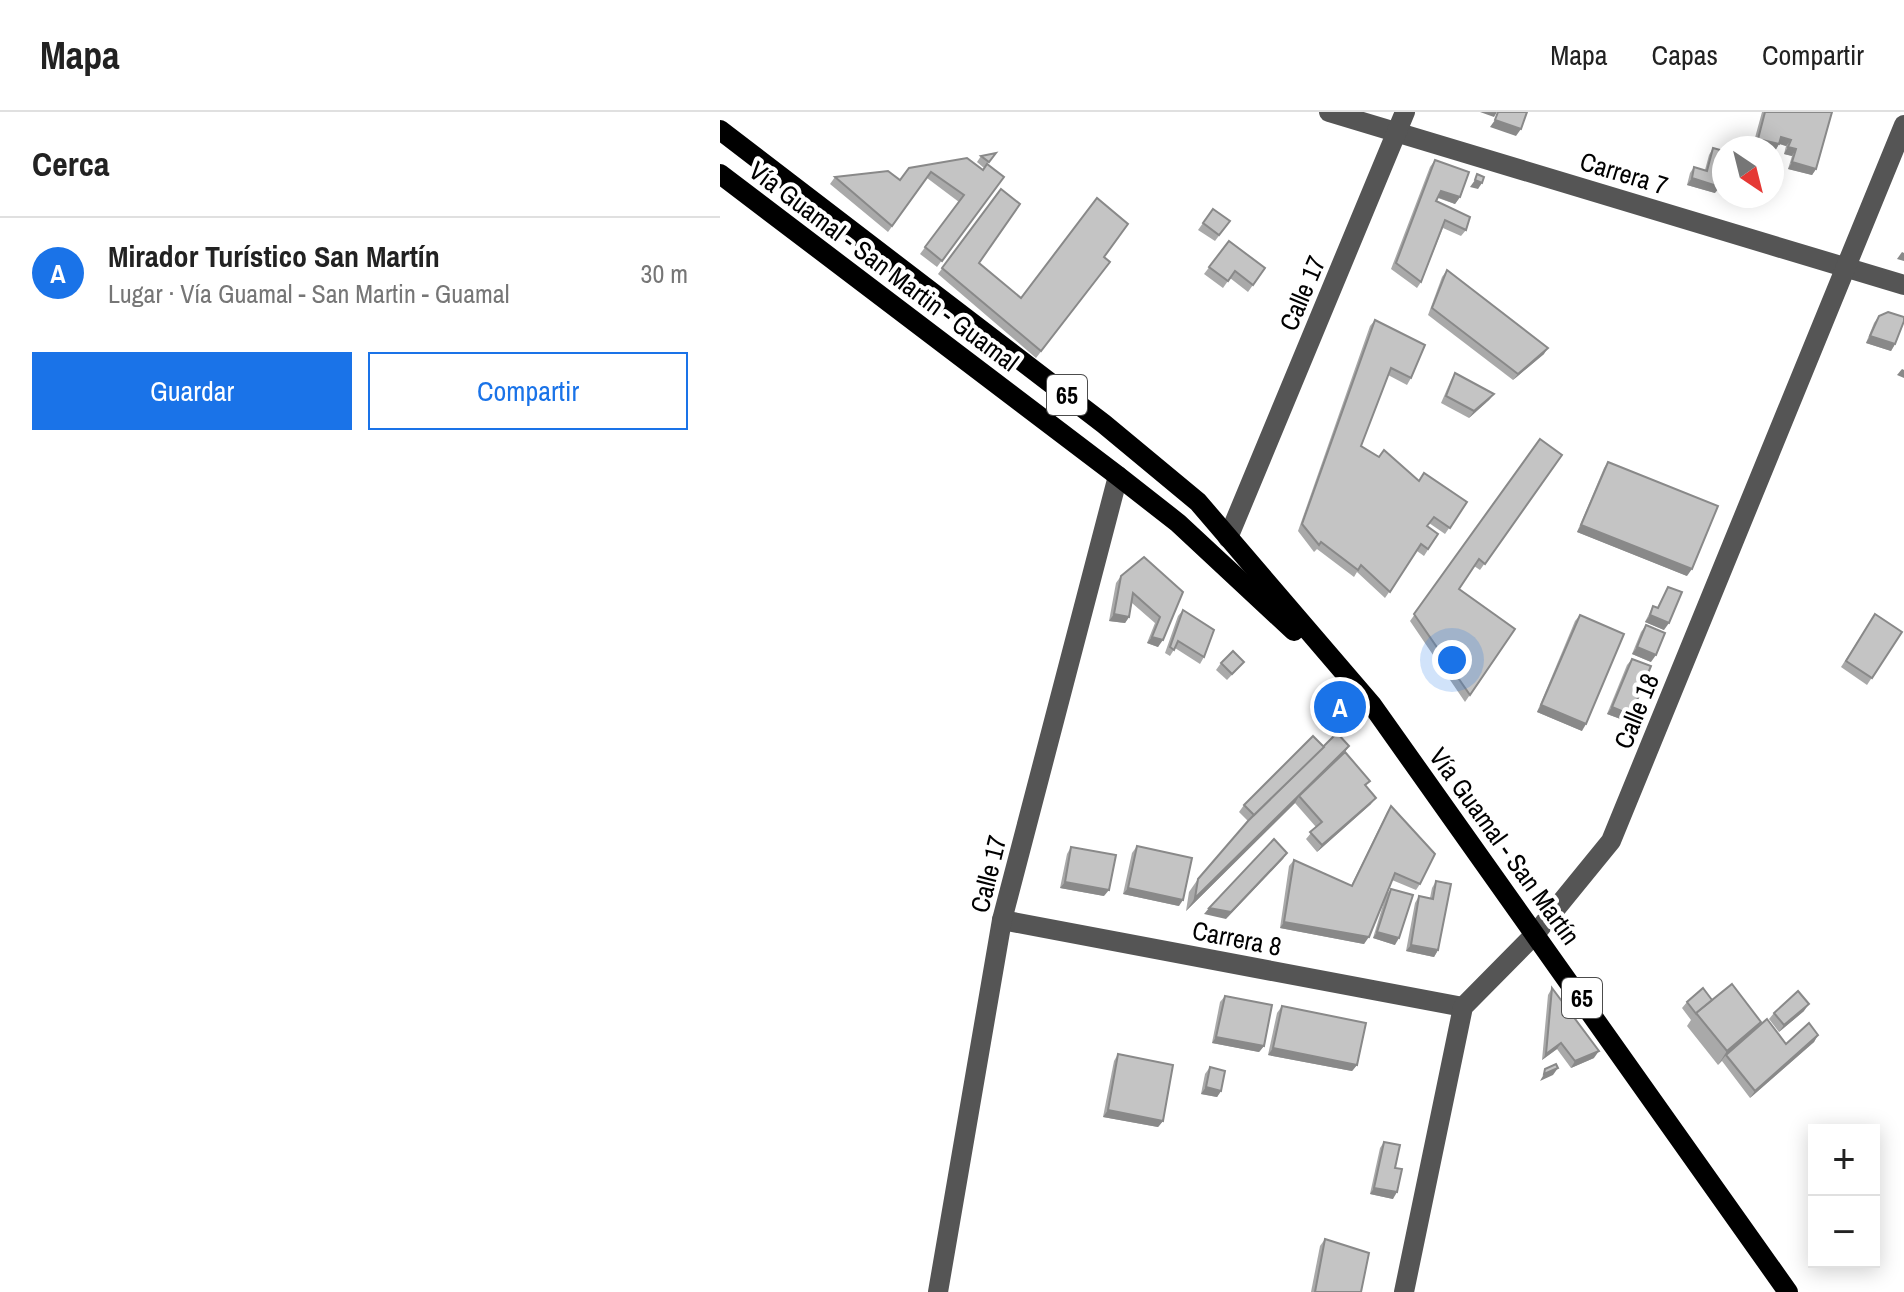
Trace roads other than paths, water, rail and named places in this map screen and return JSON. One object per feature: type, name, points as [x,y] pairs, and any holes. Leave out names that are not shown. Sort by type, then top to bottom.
[{"type":"main road","name":"Vía Guamal - San Martin - Guamal","points":[[720,130],[1104,424],[1198,502],[1372,705]]},
{"type":"main road","name":"Vía Guamal - San Martin - Guamal","points":[[720,174],[1178,523],[1372,705]]},
{"type":"main road","name":"Vía Guamal - San Martín","points":[[1372,705],[1788,1292]]},
{"type":"street","name":"Carrera 7","points":[[1329,112],[1401,122],[1904,285]]},
{"type":"street","name":"Calle 17","points":[[1228,538],[1401,122]]},
{"type":"street","name":"Calle 18","points":[[1463,1007],[1536,933],[1611,841],[1904,125]]},
{"type":"street","name":"Calle 17","points":[[938,1292],[1002,920],[1118,476]]},
{"type":"street","name":"Carrera 8","points":[[1002,920],[1463,1007]]},
{"type":"street","points":[[1404,1292],[1463,1007]]},
{"type":"place","name":"Mirador Turístico San Martín","points":[[1340,707]]}]
